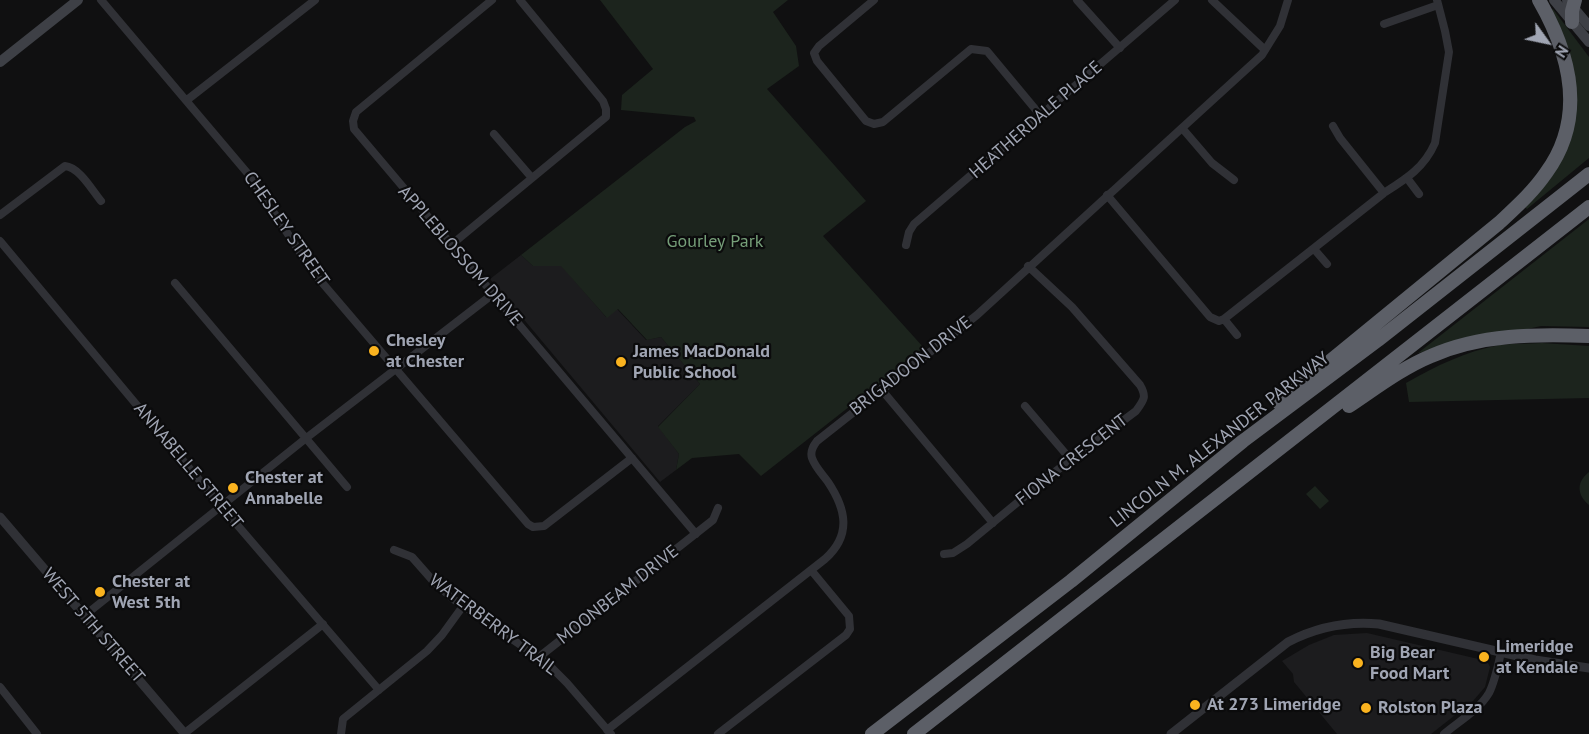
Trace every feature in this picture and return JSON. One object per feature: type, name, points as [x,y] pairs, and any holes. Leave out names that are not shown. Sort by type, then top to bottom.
[{"type":"highway","points":[[1243,441],[1265,415],[1499,223],[1528,195],[1548,171],[1560,149],[1571,99],[1570,81],[1560,42],[1539,0]]},
{"type":"highway","points":[[1572,2],[1572,22]]},
{"type":"highway","name":"LINCOLN M. ALEXANDER PARKWAY","points":[[872,734],[1071,581],[1243,441],[1378,340],[1589,174]]},
{"type":"highway","points":[[914,734],[1589,207]]},
{"type":"highway","points":[[1321,417],[1334,416],[1400,371],[1432,355],[1467,344],[1533,335],[1589,336]]},
{"type":"main road","points":[[0,62],[78,0]]},
{"type":"main road","points":[[1554,0],[1589,42]]},
{"type":"main road","points":[[1572,2],[1589,26]]},
{"type":"street","name":"CHESLEY STREET","points":[[101,0],[249,175],[308,266],[528,524],[533,527],[544,526],[632,458]]},
{"type":"street","points":[[187,100],[315,0]]},
{"type":"street","name":"APPLEBLOSSOM DRIVE","points":[[492,0],[360,108],[353,121],[356,134],[696,534]]},
{"type":"street","points":[[451,245],[605,118],[606,109],[603,101],[520,0]]},
{"type":"street","points":[[874,0],[814,53],[816,62],[866,121],[874,124],[883,122],[971,49],[982,48],[987,51],[1041,116]]},
{"type":"street","points":[[1077,0],[1120,48]]},
{"type":"street","name":"HEATHERDALE PLACE","points":[[906,245],[909,232],[914,224],[1175,0]]},
{"type":"street","points":[[1212,0],[1265,50]]},
{"type":"street","name":"BRIGADOON DRIVE","points":[[609,732],[811,570],[835,548],[843,532],[844,520],[838,497],[812,459],[813,447],[819,439],[977,315],[1182,128],[1265,50],[1280,26],[1288,0]]},
{"type":"street","points":[[1107,195],[1210,317],[1219,321],[1224,319],[1420,168],[1429,156],[1435,143],[1449,52],[1437,3],[1384,24]]},
{"type":"street","points":[[1333,126],[1384,194]]},
{"type":"street","points":[[1182,128],[1212,163],[1234,180]]},
{"type":"street","points":[[494,134],[532,178]]},
{"type":"street","points":[[0,215],[64,166],[69,166],[76,171],[101,201]]},
{"type":"street","points":[[1407,178],[1419,194]]},
{"type":"street","name":"ANNABELLE STREET","points":[[0,241],[221,506],[379,690]]},
{"type":"street","points":[[1314,249],[1327,264]]},
{"type":"street","name":"FIONA CRESCENT","points":[[945,554],[962,548],[1136,411],[1145,399],[1140,384],[1072,307],[1029,266]]},
{"type":"street","points":[[175,283],[347,487]]},
{"type":"street","points":[[84,616],[305,439],[493,294]]},
{"type":"street","points":[[1224,319],[1237,334]]},
{"type":"street","points":[[881,389],[993,523]]},
{"type":"street","points":[[1024,406],[1071,460]]},
{"type":"street","name":"MOONBEAM DRIVE","points":[[539,657],[713,520],[718,508]]},
{"type":"street","name":"WEST 5TH STREET","points":[[0,517],[185,734]]},
{"type":"street","name":"WATERBERRY TRAIL","points":[[394,550],[412,557],[439,586],[463,606],[539,657],[567,683],[609,732]]},
{"type":"street","points":[[718,734],[846,635],[850,629],[849,616],[811,570]]},
{"type":"street","points":[[342,734],[343,719],[432,646],[463,606]]},
{"type":"street","points":[[1171,734],[1288,642],[1330,626],[1361,622],[1379,624],[1557,665],[1589,668]]},
{"type":"street","points":[[185,734],[323,624]]},
{"type":"street","points":[[1444,734],[1486,697],[1501,652]]},
{"type":"street","points":[[0,687],[37,734]]},
{"type":"shaded area","name":"James MacDonald Public School","points":[[521,255],[533,266],[561,265],[606,317],[617,309],[646,340],[661,337],[700,384],[658,426],[679,454],[676,470],[660,482],[490,279]]},
{"type":"shaded area","points":[[1367,633],[1487,661],[1490,667],[1485,687],[1473,701],[1431,734],[1337,734],[1294,682],[1293,674],[1282,661],[1309,645],[1334,635]]},
{"type":"green space","name":"Gourley Park","points":[[600,0],[788,0],[773,12],[796,46],[799,66],[767,89],[866,201],[823,236],[924,348],[761,476],[739,454],[692,458],[676,470],[679,454],[658,427],[700,384],[661,337],[647,340],[618,309],[607,318],[561,266],[533,266],[521,255],[685,127],[696,121],[694,117],[621,110],[622,95],[653,69]]},
{"type":"green space","points":[[1553,9],[1589,57],[1589,158],[1527,209],[1524,206],[1550,179],[1570,135],[1575,116],[1576,81],[1566,46],[1550,10]]},
{"type":"green space","points":[[1589,219],[1589,327],[1541,326],[1418,353]]},
{"type":"green space","points":[[1542,343],[1589,346],[1589,398],[1409,402],[1406,383],[1452,360],[1500,345]]},
{"type":"green space","points":[[1589,472],[1589,505],[1580,493],[1580,484]]},
{"type":"green space","points":[[1315,486],[1329,501],[1320,509],[1306,494]]},
{"type":"place","name":"Chesley at Chester","points":[[374,351]]},
{"type":"place","name":"James MacDonald Public School","points":[[621,362]]},
{"type":"place","name":"Chester at Annabelle","points":[[233,488]]},
{"type":"place","name":"Chester at West 5th","points":[[100,592]]},
{"type":"place","name":"Limeridge at Kendale","points":[[1484,657]]},
{"type":"place","name":"Big Bear Food Mart","points":[[1358,663]]},
{"type":"place","name":"At 273 Limeridge","points":[[1195,705]]},
{"type":"place","name":"Rolston Plaza","points":[[1366,708]]}]
